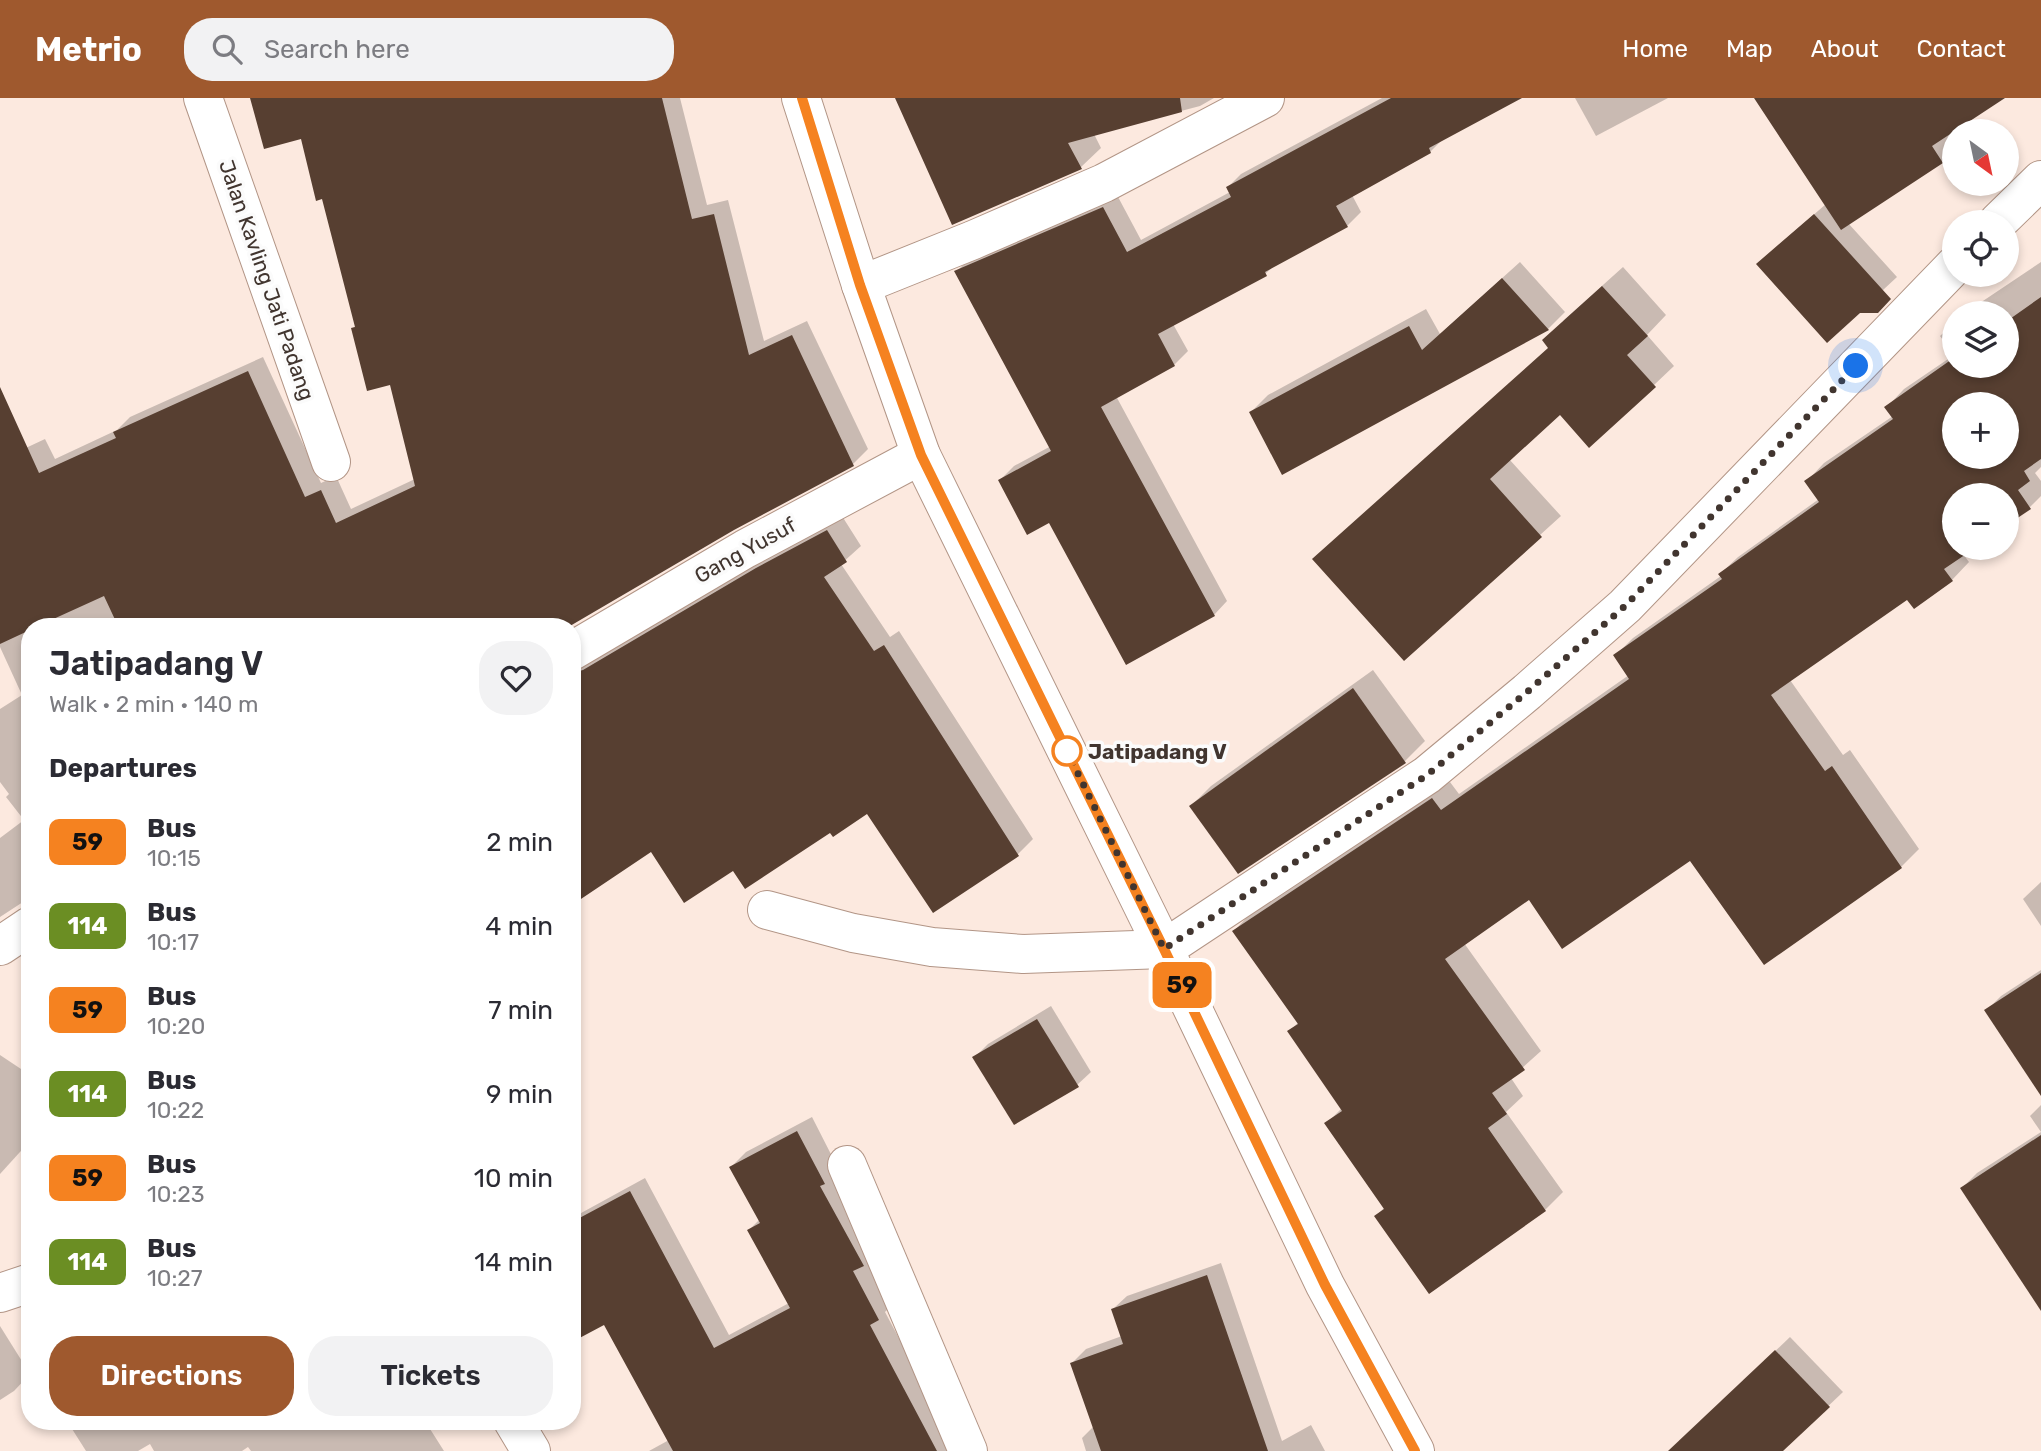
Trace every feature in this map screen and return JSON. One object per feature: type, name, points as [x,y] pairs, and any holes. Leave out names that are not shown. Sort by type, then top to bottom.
[{"type":"street","name":"Jalan Kavling Jati Padang","points":[[203,98],[331,461]]},
{"type":"street","points":[[802,98],[860,285],[921,455],[1164,949],[1325,1285],[1415,1451]]},
{"type":"street","points":[[860,285],[1104,183],[1265,98]]},
{"type":"street","points":[[2010,210],[2041,180]]},
{"type":"street","points":[[767,910],[853,933],[932,947],[1023,954],[1164,949],[1427,775],[1527,692],[1625,606],[1942,278]]},
{"type":"street","name":"Gang Yusuf","points":[[581,646],[745,549],[921,455]]},
{"type":"street","points":[[0,946],[21,932]]},
{"type":"street","points":[[847,1165],[968,1451]]},
{"type":"street","points":[[0,1293],[21,1286]]},
{"type":"street","points":[[518,1430],[531,1451]]},
{"type":"building","points":[[250,98],[662,98],[692,219],[714,214],[749,355],[792,335],[854,466],[734,530],[581,620],[114,618],[104,596],[56,618],[21,618],[21,634],[0,644],[0,387],[39,473],[116,438],[113,432],[248,371],[305,497],[321,490],[336,523],[415,486],[390,385],[367,391],[351,328],[355,327],[322,199],[316,201],[301,139],[264,149]]},
{"type":"building","points":[[895,98],[1180,98],[1182,112],[1068,143],[1082,169],[952,225]]},
{"type":"building","points":[[1391,98],[1522,98],[1429,148],[1431,153],[1336,206],[1348,227],[1265,272],[1267,276],[1158,334],[1175,366],[1101,407],[1215,616],[1126,665],[1049,523],[1027,535],[998,480],[1051,451],[954,271],[1103,207],[1127,252],[1231,197],[1226,187]]},
{"type":"building","points":[[1754,98],[2005,98],[1973,119],[1942,119],[1942,139],[1932,146],[1942,164],[1841,230]]},
{"type":"building","points":[[1814,214],[1891,299],[1878,313],[1860,313],[1827,343],[1756,264]]},
{"type":"building","points":[[1502,278],[1549,330],[1282,475],[1249,412],[1409,326],[1422,350]]},
{"type":"building","points":[[1602,286],[1648,336],[1627,355],[1656,387],[1589,448],[1560,415],[1490,479],[1542,537],[1404,661],[1312,559],[1548,348],[1542,340]]},
{"type":"building","points":[[2041,297],[2041,459],[2024,471],[2030,481],[2019,489],[2019,483],[1942,483],[1942,560],[1957,560],[1944,569],[1953,581],[1914,609],[1907,600],[1771,695],[1825,771],[1832,766],[1902,868],[1764,965],[1690,861],[1562,949],[1529,900],[1445,959],[1525,1070],[1492,1093],[1507,1114],[1488,1128],[1546,1211],[1429,1294],[1374,1216],[1384,1209],[1324,1123],[1342,1111],[1287,1031],[1298,1024],[1232,931],[1432,798],[1441,810],[1629,679],[1613,655],[1722,579],[1718,574],[1819,502],[1804,481],[1893,419],[1884,407],[1942,366],[1942,378],[2019,378],[2019,313]]},
{"type":"building","points":[[2019,491],[2031,509],[2019,517]]},
{"type":"building","points":[[827,530],[847,562],[824,577],[874,651],[884,645],[1019,856],[933,913],[867,814],[833,837],[830,833],[745,889],[733,871],[684,903],[651,852],[581,899],[581,671],[756,568]]},
{"type":"building","points":[[1353,688],[1406,763],[1238,874],[1189,806]]},
{"type":"building","points":[[2041,973],[2041,1096],[1984,1010]]},
{"type":"building","points":[[1037,1019],[1079,1087],[1014,1125],[972,1057]]},
{"type":"building","points":[[797,1131],[825,1184],[820,1186],[864,1266],[853,1271],[879,1320],[870,1325],[937,1451],[673,1451],[604,1325],[581,1337],[581,1217],[630,1191],[714,1348],[790,1308],[747,1230],[760,1223],[729,1167]]},
{"type":"building","points":[[2041,1135],[2041,1311],[1960,1188]]},
{"type":"building","points":[[1207,1275],[1268,1451],[1101,1451],[1070,1363],[1123,1344],[1111,1309]]},
{"type":"building","points":[[1775,1350],[1830,1407],[1783,1451],[1668,1451]]},
{"type":"bus line","name":"59","points":[[802,98],[860,285],[921,455],[1164,949],[1325,1285],[1415,1451]]},
{"type":"place","name":"Jatipadang V","points":[[1067,751]]},
{"type":"route","points":[[1067,751],[1164,949],[1427,775],[1527,692],[1625,606],[1856,366]]}]
